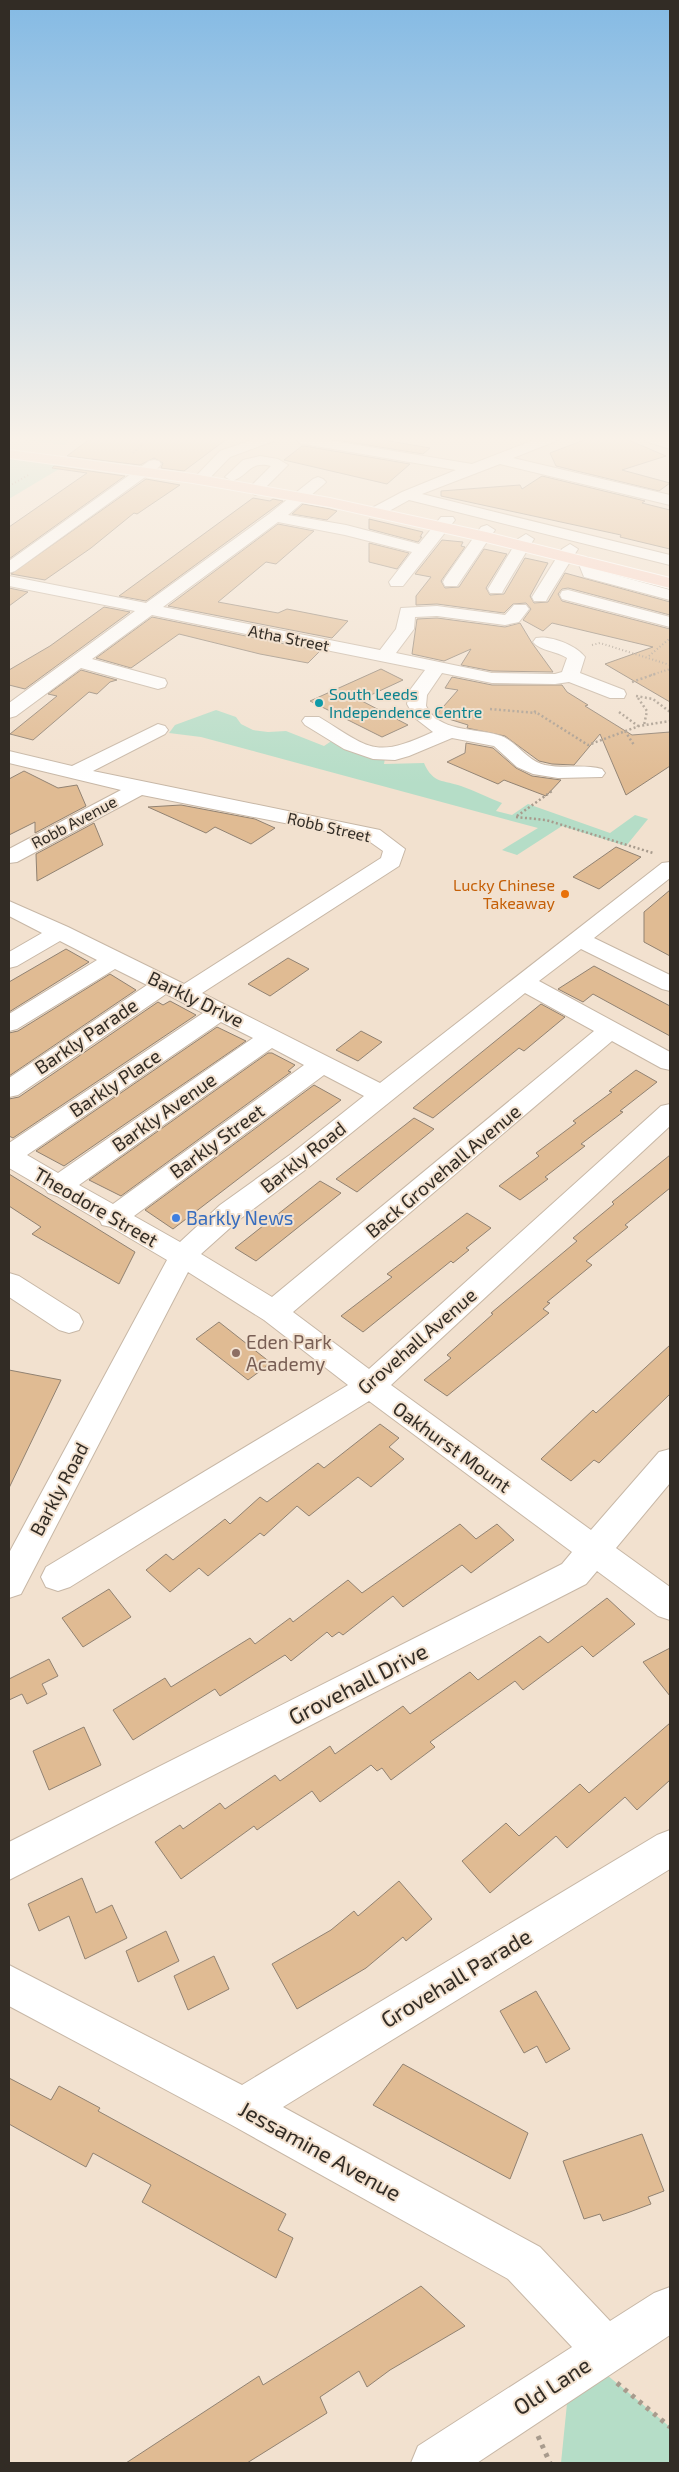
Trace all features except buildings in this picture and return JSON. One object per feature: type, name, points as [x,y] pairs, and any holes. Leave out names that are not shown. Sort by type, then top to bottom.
[{"type":"main road","points":[[568,553],[586,562],[670,583]]},
{"type":"main road","points":[[569,553],[670,574]]},
{"type":"street","points":[[9,568],[29,553]]},
{"type":"street","points":[[9,712],[225,553]]},
{"type":"street","points":[[397,582],[420,553]]},
{"type":"street","points":[[451,582],[471,553]]},
{"type":"street","points":[[496,589],[518,553]]},
{"type":"street","points":[[540,597],[567,553]]},
{"type":"street","points":[[645,553],[670,560]]},
{"type":"street","points":[[586,562],[590,573],[670,595]]},
{"type":"street","name":"Atha Street","points":[[9,581],[492,678],[555,680],[570,676],[620,693]]},
{"type":"street","points":[[568,595],[670,622]]},
{"type":"street","points":[[384,657],[405,629],[406,607],[505,620],[513,618],[520,609]]},
{"type":"street","points":[[542,642],[567,650],[576,657],[570,676]]},
{"type":"street","points":[[78,661],[158,683]]},
{"type":"street","points":[[437,667],[418,692],[415,702],[418,712],[427,721],[449,732],[502,742],[527,765],[559,778],[595,773]]},
{"type":"street","points":[[312,721],[359,748],[376,754],[396,754],[449,732]]},
{"type":"street","points":[[74,773],[158,730]]},
{"type":"street","name":"Robb Street","points":[[9,758],[139,788],[373,834],[394,849],[392,861],[175,989]]},
{"type":"street","name":"Robb Avenue","points":[[9,857],[139,788]]},
{"type":"street","name":"Barkly Road","points":[[9,1584],[183,1256],[200,1236],[286,1172],[381,1094],[579,939],[665,861]]},
{"type":"street","name":"Barkly Drive","points":[[9,908],[175,989],[381,1094]]},
{"type":"street","points":[[9,961],[60,932]]},
{"type":"street","points":[[579,939],[670,984]]},
{"type":"street","points":[[9,1024],[114,959]]},
{"type":"street","points":[[523,982],[670,1062]]},
{"type":"street","name":"Barkly Parade","points":[[9,1089],[175,989]]},
{"type":"street","name":"Barkly Place","points":[[9,1156],[220,1012]]},
{"type":"street","name":"Back Grovehall Avenue","points":[[274,1312],[611,1029]]},
{"type":"street","name":"Barkly Avenue","points":[[57,1187],[271,1037]]},
{"type":"street","name":"Barkly Street","points":[[112,1218],[322,1064]]},
{"type":"street","name":"Grovehall Avenue","points":[[58,1578],[370,1386],[670,1112]]},
{"type":"street","name":"Theodore Street","points":[[9,1156],[57,1187],[183,1256]]},
{"type":"street","name":"Oakhurst Mount","points":[[183,1256],[274,1312],[370,1386],[670,1606]]},
{"type":"street","points":[[9,1283],[69,1322]]},
{"type":"street","name":"Grovehall Drive","points":[[9,1862],[574,1574],[670,1461]]},
{"type":"street","name":"Grovehall Parade","points":[[243,2108],[670,1848]]},
{"type":"street","name":"Jessamine Avenue","points":[[9,1985],[243,2108],[524,2263],[598,2356]]},
{"type":"street","name":"Old Lane","points":[[435,2463],[670,2309]]},
{"type":"path","points":[[648,656],[670,638]]},
{"type":"path","points":[[567,650],[600,643],[648,656],[670,665]]},
{"type":"path","points":[[620,693],[670,669]]},
{"type":"path","points":[[620,693],[652,699],[670,712]]},
{"type":"path","points":[[490,709],[538,714]]},
{"type":"path","points":[[534,711],[588,745],[639,726],[670,721]]},
{"type":"path","points":[[625,731],[634,745]]},
{"type":"path","points":[[559,778],[516,817],[546,820],[665,861]]},
{"type":"path","points":[[598,2356],[670,2427]]},
{"type":"green space","points":[[216,710],[236,717],[241,724],[253,730],[268,732],[286,731],[324,746],[333,740],[385,758],[384,764],[424,763],[427,770],[435,778],[502,803],[496,811],[512,815],[528,804],[610,833],[635,815],[648,819],[626,846],[562,826],[517,855],[502,850],[538,828],[201,737],[169,733],[175,725]]},
{"type":"green space","points":[[590,2361],[670,2427],[670,2463],[561,2463],[570,2374]]},
{"type":"place","name":"South Leeds Independence Centre","points":[[319,703]]},
{"type":"place","name":"Lucky Chinese Takeaway","points":[[565,894]]},
{"type":"place","name":"Barkly News","points":[[176,1218]]},
{"type":"place","name":"Eden Park Academy","points":[[236,1353]]}]
